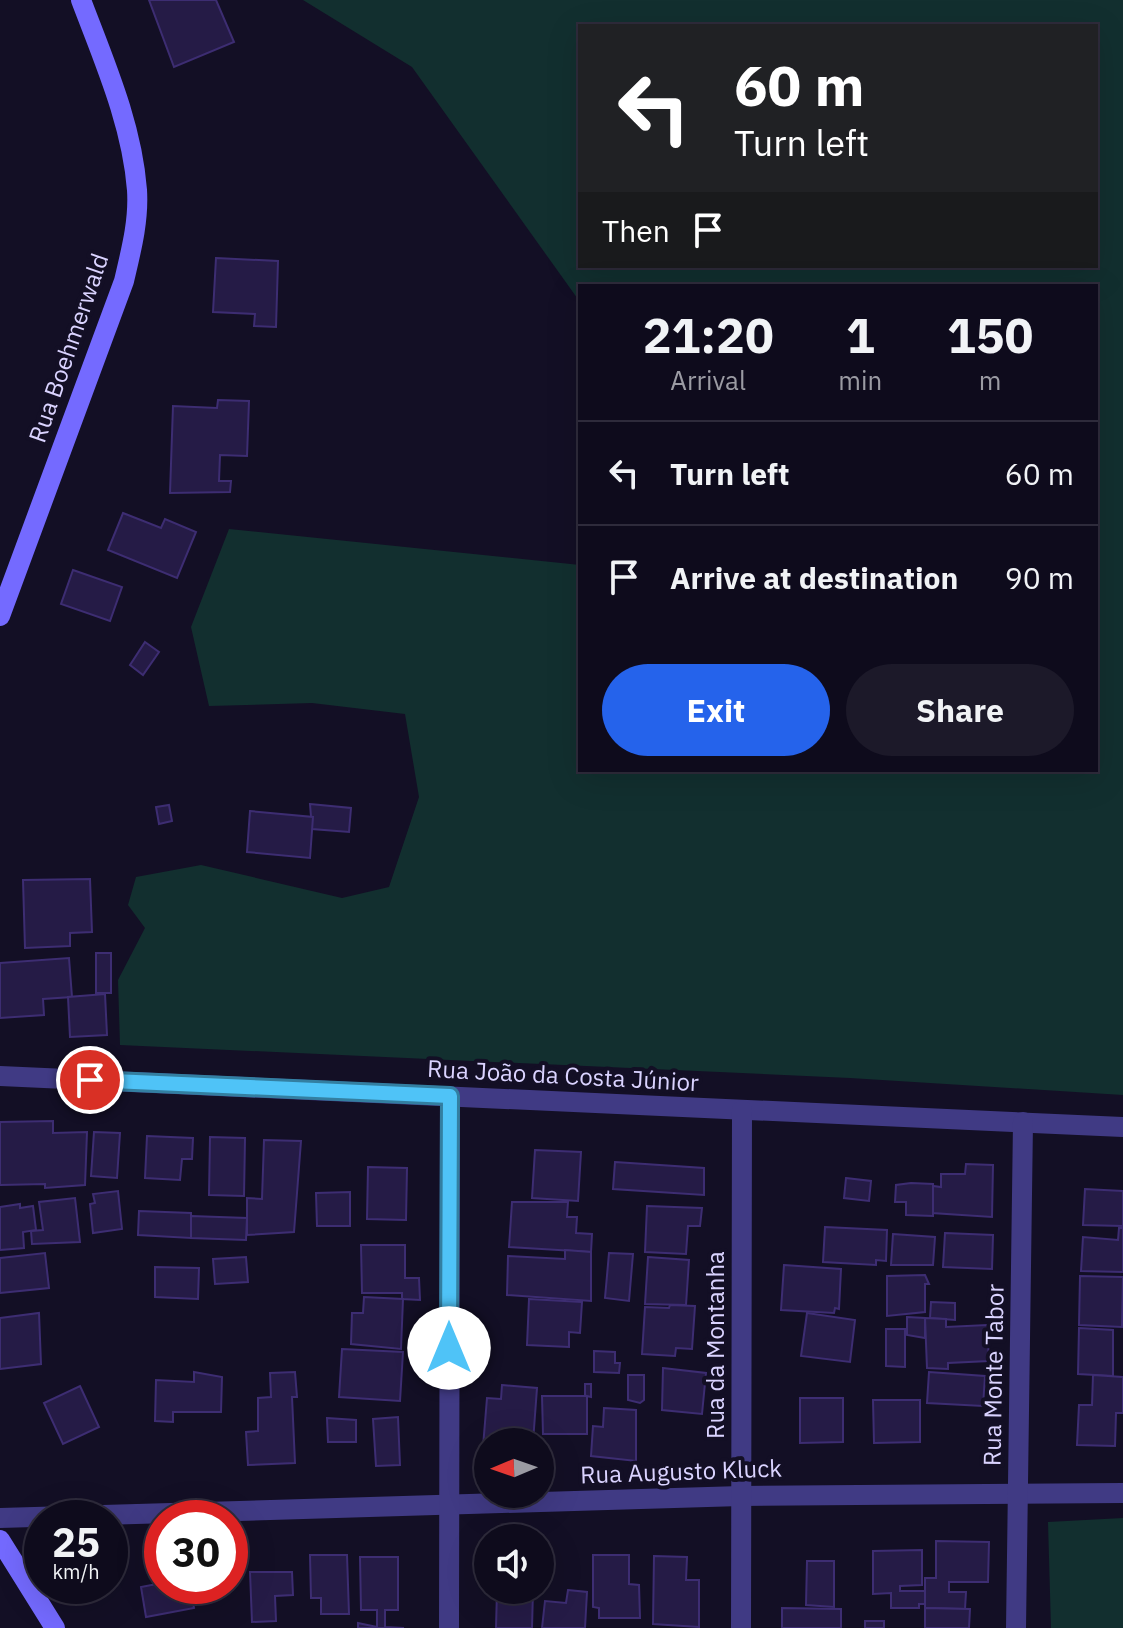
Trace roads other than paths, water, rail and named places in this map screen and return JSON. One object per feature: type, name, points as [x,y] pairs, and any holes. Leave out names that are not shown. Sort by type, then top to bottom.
[{"type":"main road","name":"Rua Boehmerwald","points":[[0,616],[124,281],[136,224],[137,189],[128,137],[112,81],[81,0]]},
{"type":"main road","points":[[0,1540],[55,1628]]},
{"type":"street","name":"Rua João da Costa Júnior","points":[[0,1076],[1123,1127]]},
{"type":"street","points":[[449,1628],[450,1096]]},
{"type":"street","name":"Rua da Montanha","points":[[741,1628],[742,1110]]},
{"type":"street","name":"Rua Monte Tabor","points":[[1016,1628],[1023,1122]]},
{"type":"street","name":"Rua Augusto Kluck","points":[[0,1518],[741,1496],[1123,1493]]}]
